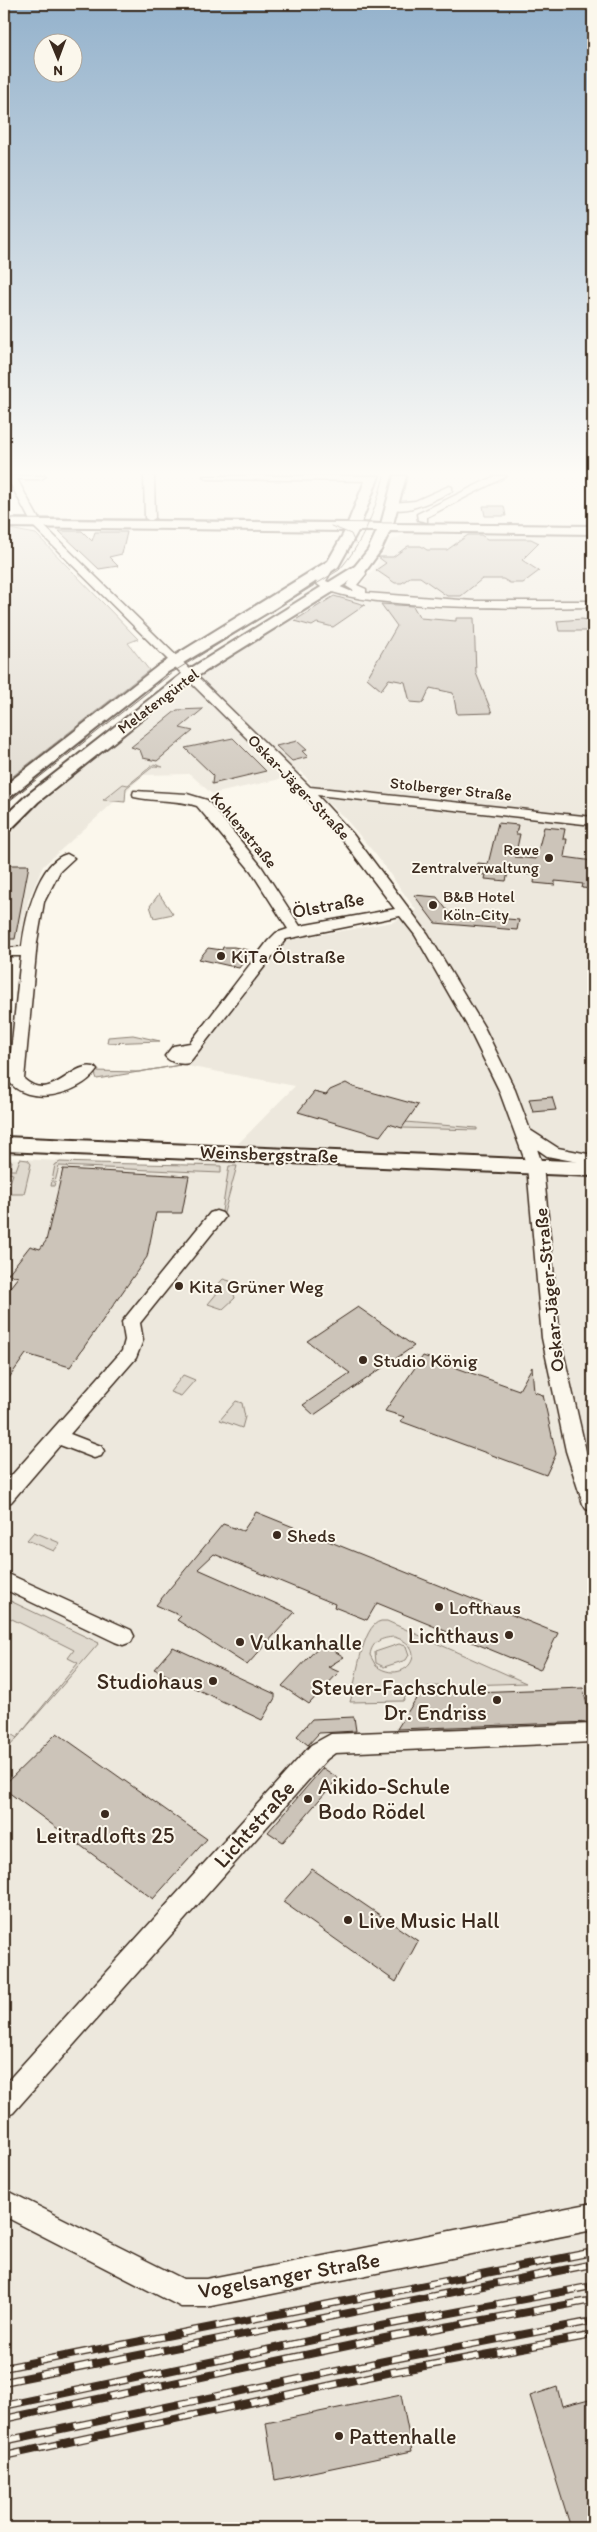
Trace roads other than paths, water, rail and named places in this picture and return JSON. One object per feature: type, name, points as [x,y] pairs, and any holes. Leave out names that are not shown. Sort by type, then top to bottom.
[{"type":"main road","name":"Melatengürtel","points":[[4,794],[174,661],[287,594]]},
{"type":"main road","name":"Melatengürtel","points":[[4,826],[32,799],[188,676],[326,594]]},
{"type":"main road","name":"Weinsbergstraße","points":[[4,1144],[593,1168]]},
{"type":"street","name":"Oskar-Jäger-Straße","points":[[107,594],[204,692],[306,790],[366,859],[421,934],[483,1040],[507,1090],[535,1166],[551,1338],[576,1451],[593,1504]]},
{"type":"street","points":[[362,594],[440,602],[593,604]]},
{"type":"street","points":[[402,594],[513,603]]},
{"type":"street","points":[[168,691],[184,689],[204,692]]},
{"type":"street","name":"Stolberger Straße","points":[[306,790],[593,820]]},
{"type":"street","name":"Kohlenstraße","points":[[139,794],[152,797],[187,798],[202,803],[250,861],[296,931]]},
{"type":"street","points":[[67,858],[54,869],[42,889],[33,921],[16,1080],[20,1084],[32,1089],[54,1089],[72,1084],[89,1070]]},
{"type":"street","name":"Ölstraße","points":[[195,1047],[281,936],[296,931],[404,911]]},
{"type":"street","points":[[4,952],[29,951]]},
{"type":"street","points":[[523,1133],[552,1152],[593,1160]]},
{"type":"street","points":[[4,1497],[130,1353],[134,1340],[131,1322],[216,1218]]},
{"type":"street","points":[[56,1436],[94,1451]]},
{"type":"street","points":[[4,1580],[123,1636]]},
{"type":"street","name":"Lichtstraße","points":[[4,2104],[319,1752],[331,1744],[593,1733]]},
{"type":"street","name":"Vogelsanger Straße","points":[[4,2202],[181,2293],[206,2293],[593,2217]]},
{"type":"tram line","points":[[4,805],[173,672],[300,594]]},
{"type":"railway","points":[[4,2368],[593,2252]]},
{"type":"railway","points":[[4,2382],[593,2264]]},
{"type":"railway","points":[[4,2406],[355,2331],[593,2286]]},
{"type":"railway","points":[[4,2419],[385,2338],[593,2300]]},
{"type":"railway","points":[[4,2441],[389,2360],[593,2321]]},
{"type":"railway","points":[[4,2456],[392,2372],[593,2335]]},
{"type":"place","name":"Rewe Zentralverwaltung","points":[[549,858]]},
{"type":"place","name":"B&B Hotel Köln-City","points":[[433,905]]},
{"type":"place","name":"KiTa Ölstraße","points":[[221,956]]},
{"type":"place","name":"Kita Grüner Weg","points":[[179,1286]]},
{"type":"place","name":"Studio König","points":[[363,1360]]},
{"type":"place","name":"Sheds","points":[[277,1535]]},
{"type":"place","name":"Lofthaus","points":[[439,1607]]},
{"type":"place","name":"Lichthaus","points":[[509,1635]]},
{"type":"place","name":"Vulkanhalle","points":[[240,1642]]},
{"type":"place","name":"Studiohaus","points":[[213,1681]]},
{"type":"place","name":"Steuer-Fachschule Dr. Endriss","points":[[497,1700]]},
{"type":"place","name":"Aikido-Schule Bodo Rödel","points":[[308,1799]]},
{"type":"place","name":"Leitradlofts 25","points":[[105,1814]]},
{"type":"place","name":"Live Music Hall","points":[[348,1920]]},
{"type":"place","name":"Pattenhalle","points":[[339,2436]]}]
